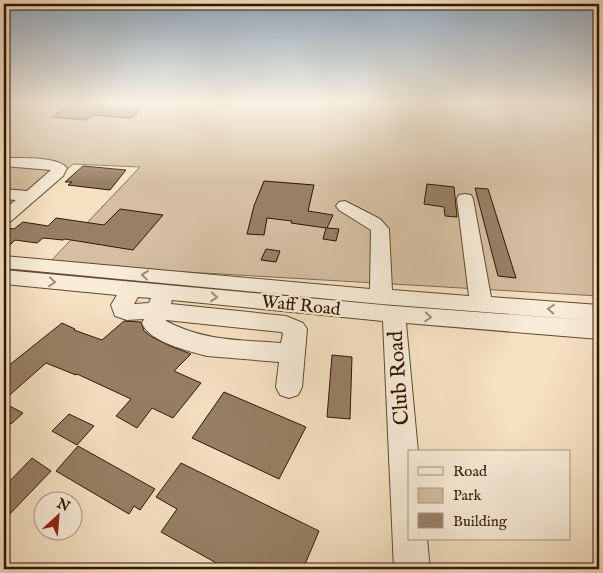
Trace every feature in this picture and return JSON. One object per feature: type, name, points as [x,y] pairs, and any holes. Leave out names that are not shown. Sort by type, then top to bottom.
[{"type":"street","points":[[4,162],[54,165],[59,168],[58,173],[7,212]]},
{"type":"street","points":[[4,194],[30,196]]},
{"type":"street","points":[[465,199],[481,304]]},
{"type":"street","name":"Club Road","points":[[345,206],[374,223],[380,229],[408,521]]},
{"type":"street","name":"Waff Road","points":[[4,262],[599,330]]},
{"type":"street","points":[[4,293],[14,278]]},
{"type":"street","name":"Waff Road","points":[[14,278],[132,289],[122,305],[123,310],[127,312],[161,301],[387,306],[481,304],[599,313]]},
{"type":"street","points":[[161,301],[154,321],[155,326],[171,335],[207,347],[293,353],[289,387]]},
{"type":"street","points":[[410,540],[412,569]]},
{"type":"green space","points":[[4,130],[599,130],[599,296],[48,264],[140,167],[73,164],[4,224]]},
{"type":"building","points":[[83,166],[126,170],[110,190],[68,185],[72,182],[65,182]]},
{"type":"building","points":[[264,181],[314,185],[308,211],[333,215],[327,228],[339,229],[336,241],[323,239],[326,228],[267,218],[264,235],[247,234],[254,206]]},
{"type":"building","points":[[427,184],[454,187],[457,217],[445,216],[444,207],[424,204]]},
{"type":"building","points":[[475,188],[488,189],[516,278],[498,276]]},
{"type":"building","points":[[120,209],[163,215],[133,250],[65,239],[43,238],[37,243],[15,240],[4,251],[4,232],[8,228],[14,229],[23,222],[48,226],[56,218],[104,225]]},
{"type":"building","points":[[266,249],[280,251],[276,262],[261,260]]},
{"type":"building","points":[[124,321],[141,322],[144,331],[152,337],[191,354],[174,371],[201,383],[173,418],[152,408],[137,428],[116,416],[131,399],[77,374],[46,363],[4,400],[4,364],[8,366],[62,323],[74,330],[102,340]]},
{"type":"building","points":[[332,355],[352,357],[350,419],[327,417]]},
{"type":"building","points":[[224,392],[306,427],[279,479],[192,438]]},
{"type":"building","points":[[4,403],[23,413],[11,424],[4,419]]},
{"type":"building","points":[[69,414],[94,426],[77,445],[52,431]]},
{"type":"building","points":[[78,446],[155,489],[140,510],[134,506],[129,514],[56,471]]},
{"type":"building","points":[[32,458],[51,471],[4,520],[4,487]]},
{"type":"building","points":[[181,463],[319,531],[303,569],[227,569],[161,532],[177,509],[156,497]]}]
